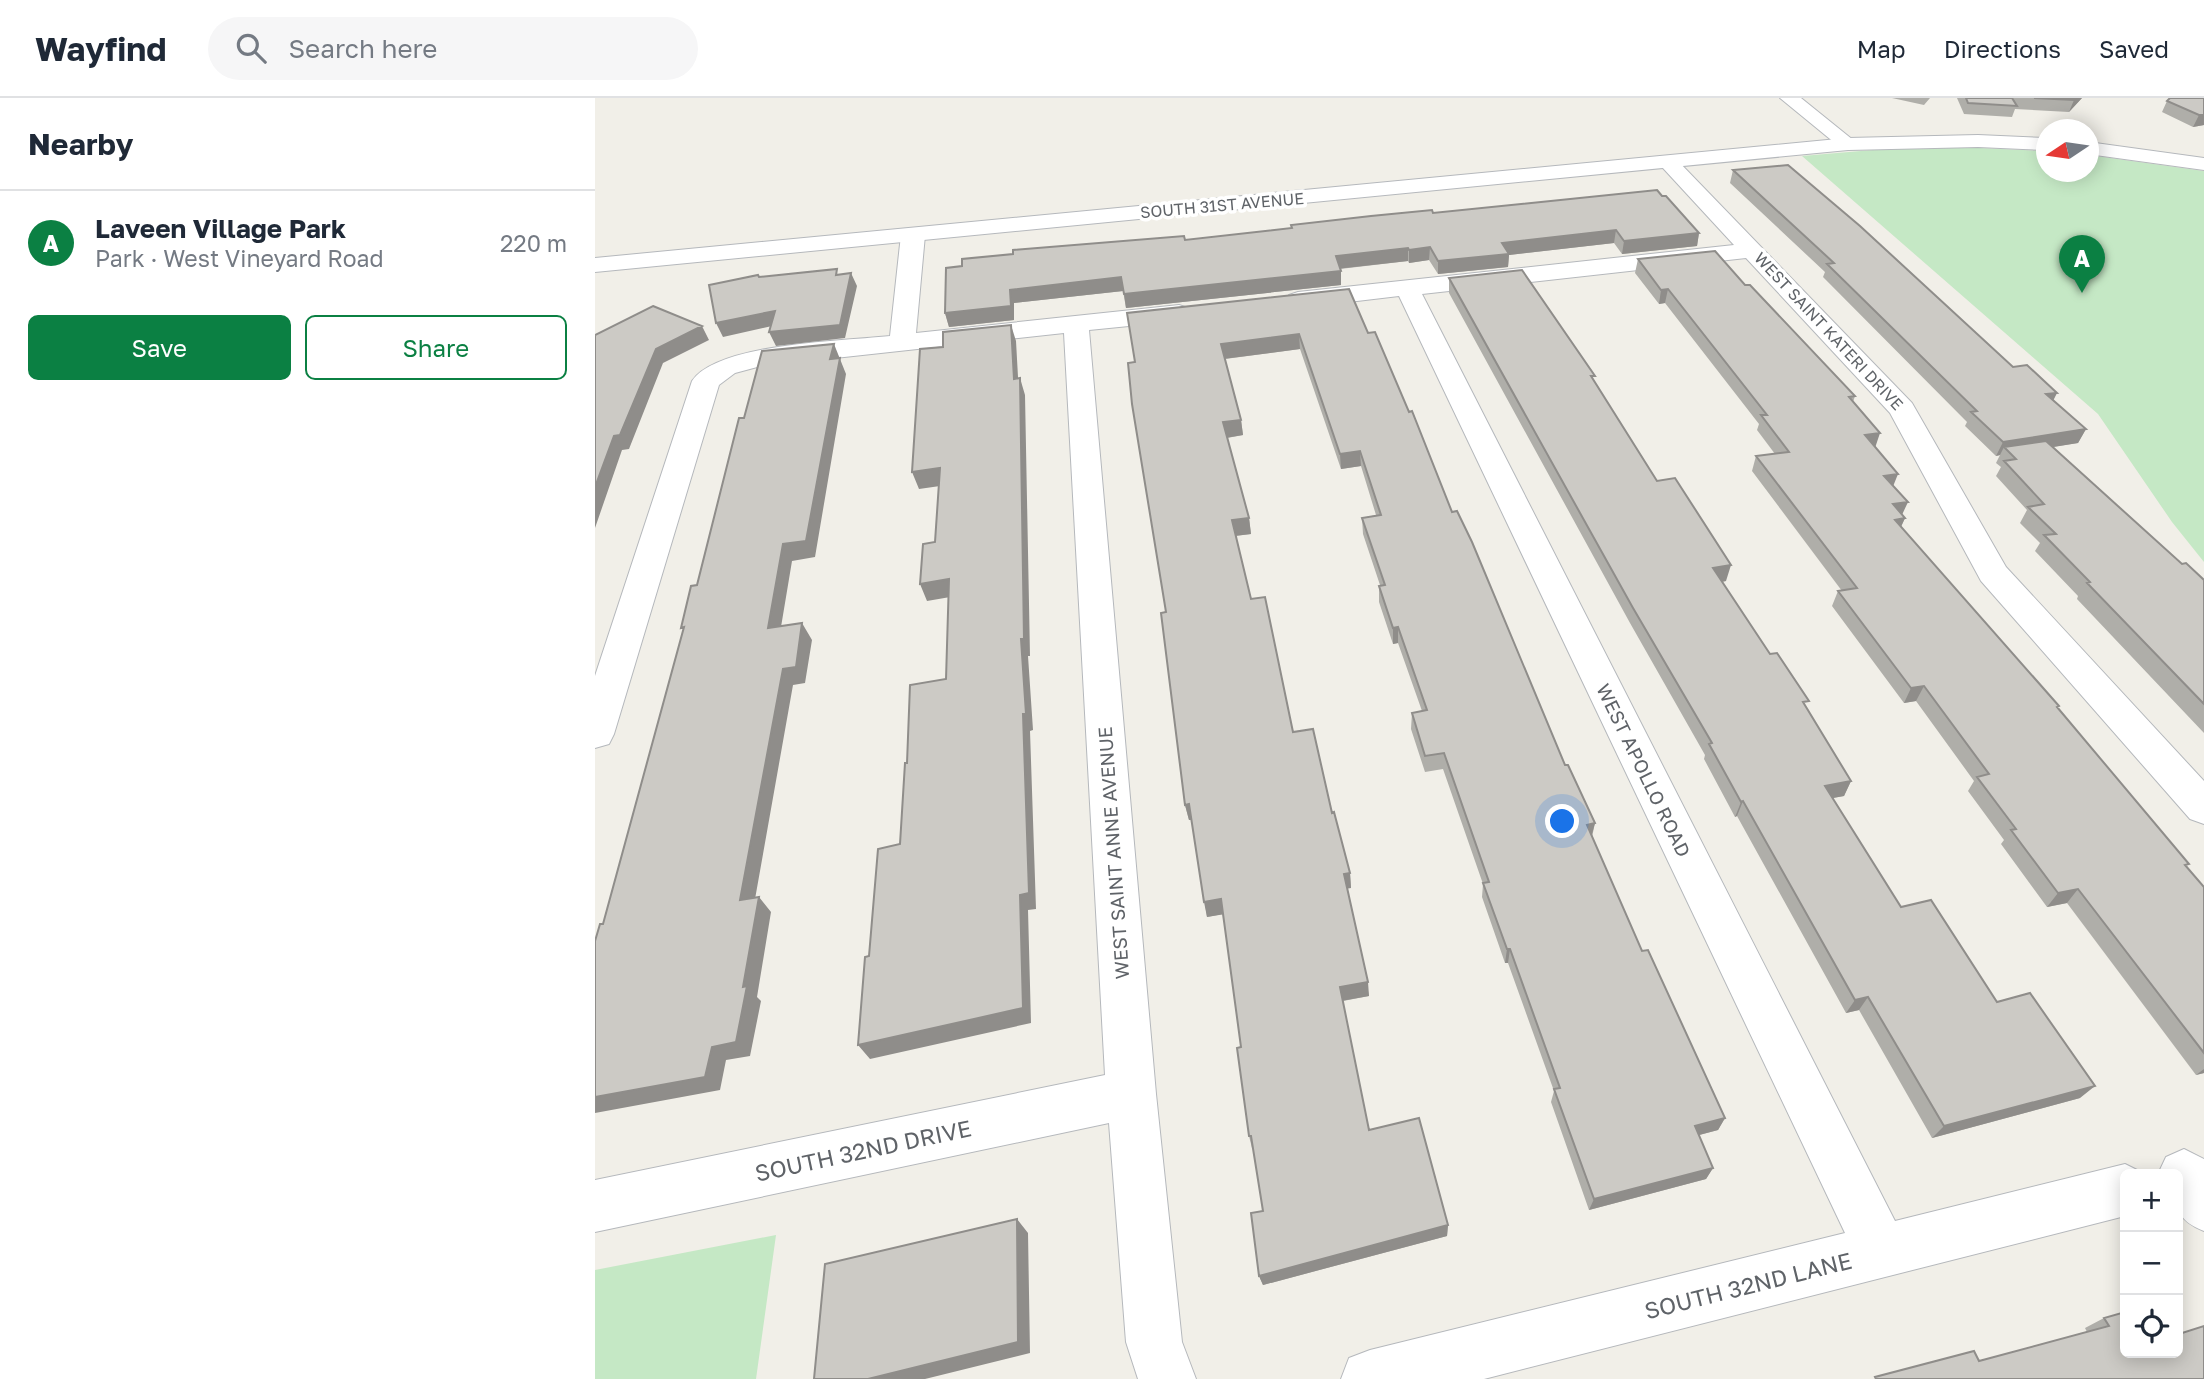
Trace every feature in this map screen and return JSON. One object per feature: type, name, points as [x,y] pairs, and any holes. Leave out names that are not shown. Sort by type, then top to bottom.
[{"type":"street","points":[[1789,98],[1848,144]]},
{"type":"street","name":"SOUTH 31ST AVENUE","points":[[595,265],[1848,144],[1943,141],[2036,144]]},
{"type":"street","points":[[2099,150],[2204,164]]},
{"type":"street","name":"WEST SAINT KATERI DRIVE","points":[[1669,163],[1902,409],[1993,573],[2204,808]]},
{"type":"street","points":[[902,342],[913,235]]},
{"type":"street","points":[[1270,303],[1754,250]]},
{"type":"street","name":"WEST APOLLO ROAD","points":[[1407,288],[1882,1252]]},
{"type":"street","points":[[595,734],[706,381],[725,367],[761,358],[1201,310]]},
{"type":"street","name":"WEST SAINT ANNE AVENUE","points":[[1076,324],[1131,1094],[1154,1342],[1167,1379]]},
{"type":"street","name":"SOUTH 32ND DRIVE","points":[[595,1206],[1131,1094]]},
{"type":"street","name":"SOUTH 32ND LANE","points":[[1370,1379],[2120,1191]]},
{"type":"green space","points":[[1959,147],[2036,151],[2036,182],[2099,182],[2099,156],[2204,171],[2204,562],[2172,522],[2098,414],[1802,156],[1896,148]]},
{"type":"green space","points":[[776,1235],[756,1379],[595,1379],[595,1270]]},
{"type":"building","points":[[1966,98],[2012,98],[2017,106],[1968,103]]},
{"type":"building","points":[[2034,98],[2076,98],[2074,100]]},
{"type":"building","points":[[2170,98],[2204,98],[2204,115],[2167,101]]},
{"type":"building","points":[[1788,165],[1860,226],[2013,367],[2027,365],[2057,393],[2046,394],[2086,429],[2003,442],[1971,412],[1977,411],[1827,264],[1834,263],[1733,170]]},
{"type":"building","points":[[1657,190],[1662,196],[1666,196],[1699,233],[1624,241],[1616,230],[1502,243],[1509,254],[1438,261],[1430,247],[1408,248],[1336,256],[1341,271],[1124,294],[1121,277],[1010,290],[1011,306],[945,313],[946,268],[962,266],[962,259],[1013,254],[1013,250],[1184,236],[1185,240],[1371,216],[1432,210],[1433,213]]},
{"type":"building","points":[[1715,251],[1855,396],[1849,397],[1880,433],[1865,435],[1898,474],[1884,476],[1908,502],[1893,504],[1905,518],[1895,520],[2059,706],[2057,707],[2189,864],[2185,865],[2204,887],[2204,1053],[2078,889],[2058,893],[2011,830],[2016,829],[1977,777],[1989,774],[1924,686],[1911,688],[1838,591],[1857,588],[1756,456],[1789,452],[1761,415],[1767,415],[1668,289],[1661,290],[1638,259]]},
{"type":"building","points":[[837,269],[836,275],[851,273],[840,325],[769,332],[775,311],[716,323],[709,285],[758,275]]},
{"type":"building","points":[[1522,270],[1595,376],[1591,376],[1657,481],[1675,478],[1731,565],[1713,568],[1770,654],[1777,653],[1809,701],[1803,702],[1851,781],[1825,786],[1901,907],[1931,900],[1997,1002],[2030,993],[2095,1086],[1944,1126],[1868,997],[1855,1000],[1743,801],[1741,802],[1709,744],[1712,743],[1633,608],[1449,278]]},
{"type":"building","points":[[1349,289],[1368,333],[1375,332],[1409,412],[1412,411],[1452,512],[1457,511],[1472,542],[1565,765],[1568,765],[1595,823],[1587,825],[1642,951],[1648,950],[1725,1118],[1695,1126],[1713,1168],[1594,1199],[1554,1089],[1560,1088],[1483,883],[1489,882],[1444,753],[1425,756],[1412,713],[1427,710],[1398,627],[1393,628],[1379,586],[1385,585],[1362,518],[1381,515],[1360,451],[1340,454],[1299,334],[1221,344],[1241,420],[1223,422],[1249,518],[1232,520],[1251,599],[1265,597],[1293,732],[1313,729],[1332,813],[1334,812],[1350,873],[1344,874],[1368,982],[1340,987],[1369,1130],[1419,1118],[1448,1225],[1259,1276],[1251,1213],[1263,1211],[1237,1048],[1241,1047],[1221,899],[1204,902],[1189,804],[1185,805],[1161,613],[1166,612],[1132,404],[1128,363],[1135,362],[1127,313]]},
{"type":"building","points":[[653,306],[702,326],[656,349],[620,435],[614,436],[595,487],[595,335]]},
{"type":"building","points":[[1011,325],[1014,379],[1020,378],[1024,639],[1021,639],[1026,714],[1023,714],[1029,893],[1020,895],[1023,1008],[858,1045],[878,849],[900,844],[910,685],[946,679],[949,579],[920,584],[923,544],[935,542],[940,468],[912,472],[920,349],[943,347],[943,332]]},
{"type":"building","points":[[834,344],[830,359],[840,358],[806,541],[783,544],[768,628],[802,623],[796,667],[783,669],[740,900],[759,897],[736,1042],[712,1047],[705,1077],[595,1097],[595,941],[600,924],[603,924],[684,627],[681,628],[691,586],[697,585],[739,418],[744,418],[762,351]]},
{"type":"building","points":[[2046,441],[2182,564],[2186,563],[2204,580],[2204,704],[2044,535],[2056,534],[2028,507],[2044,504],[2004,461],[2016,459],[2004,447]]},
{"type":"building","points":[[1017,1219],[1018,1342],[868,1379],[814,1379],[825,1264]]},
{"type":"building","points":[[2120,1313],[2120,1358],[2183,1358],[2183,1333],[2204,1326],[2204,1379],[1875,1377],[1974,1351],[1979,1361],[2109,1326],[2104,1318]]},
{"type":"place","name":"Laveen Village Park","points":[[2082,293]]}]
